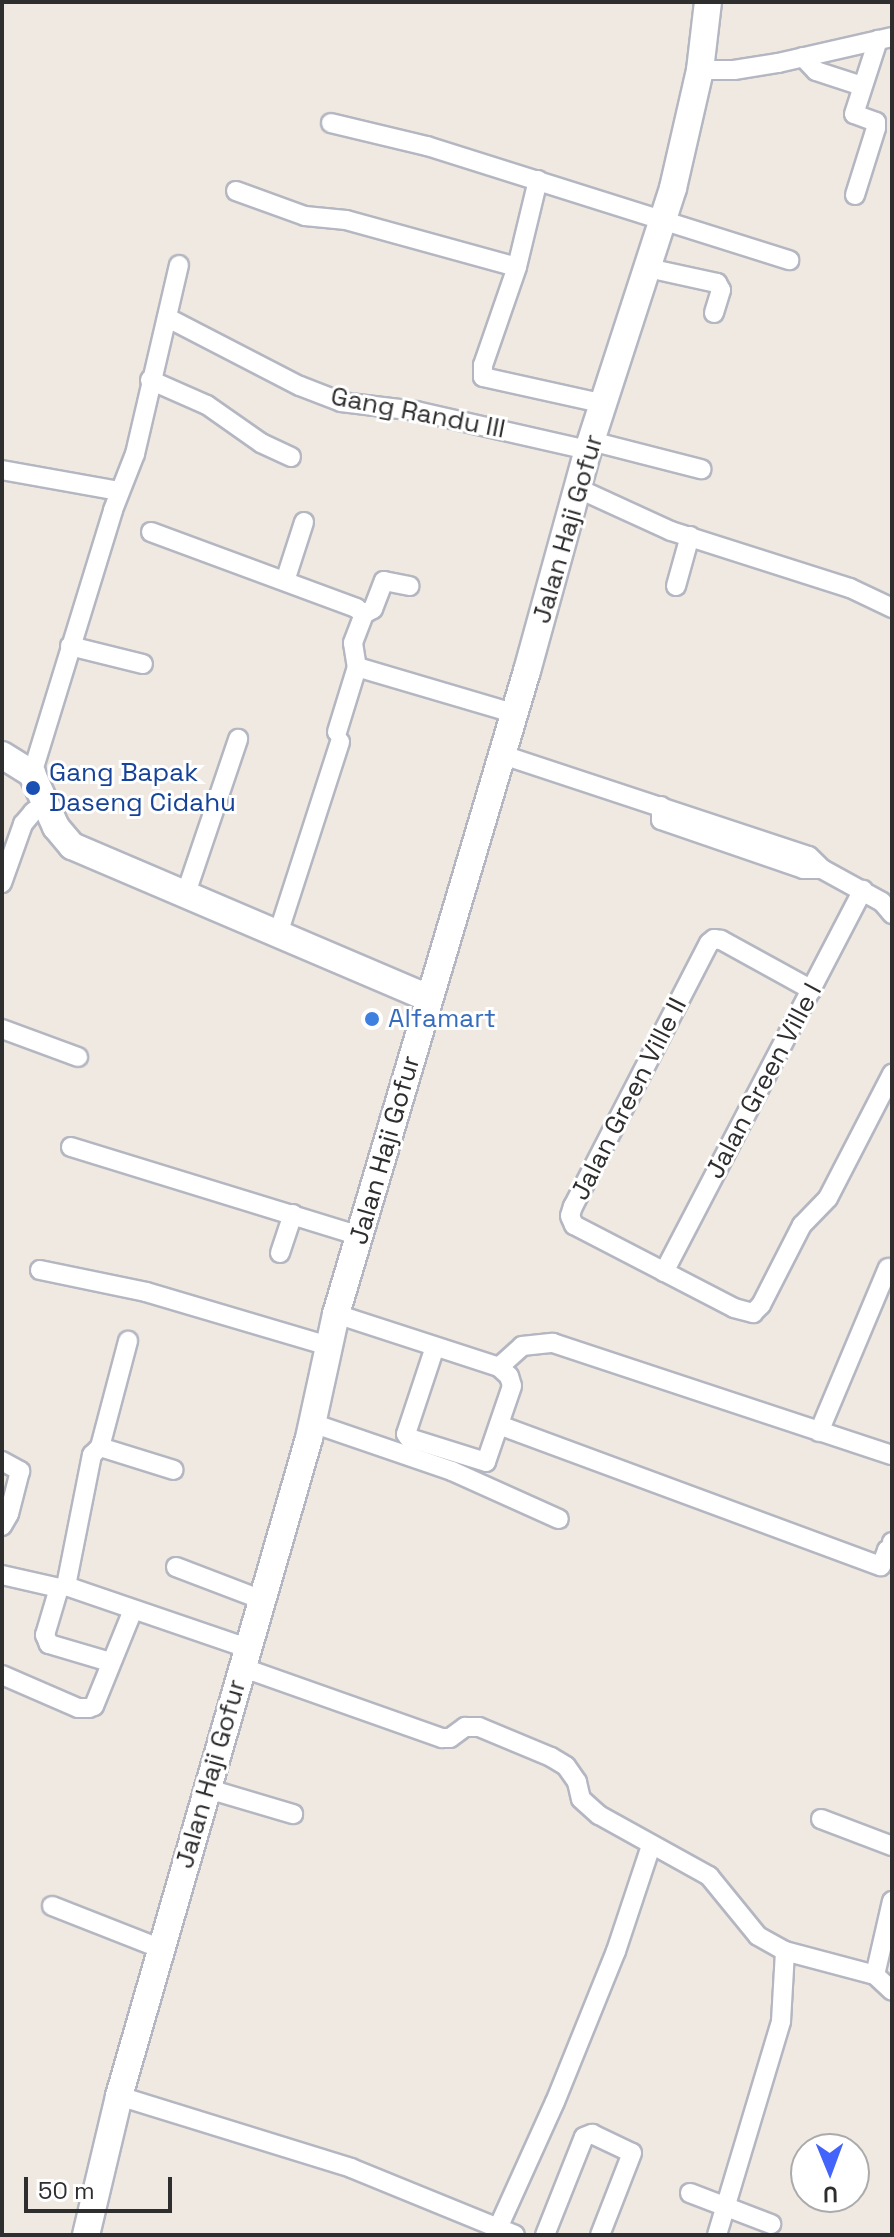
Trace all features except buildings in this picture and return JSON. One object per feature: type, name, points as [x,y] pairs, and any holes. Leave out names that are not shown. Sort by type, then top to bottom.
[{"type":"street","name":"Jalan Haji Gofur","points":[[86,2235],[119,2096],[312,1423],[336,1314],[577,488],[636,296],[663,221],[700,70],[708,2]]},
{"type":"street","points":[[700,70],[734,70],[885,38]]},
{"type":"street","points":[[855,195],[876,122],[854,114],[862,86],[885,38]]},
{"type":"street","points":[[803,57],[816,71],[862,86]]},
{"type":"street","points":[[331,123],[427,146],[789,260]]},
{"type":"street","points":[[538,180],[517,267],[483,365],[483,377],[605,404]]},
{"type":"street","points":[[236,191],[305,216],[346,220],[517,267]]},
{"type":"street","points":[[179,265],[135,454],[119,491],[32,774],[56,827],[72,846],[429,998]]},
{"type":"street","points":[[648,268],[717,283],[721,290],[714,313]]},
{"type":"street","name":"Gang Randu III","points":[[168,318],[300,386],[341,402],[428,413],[701,469]]},
{"type":"street","points":[[150,380],[207,405],[261,443],[291,457]]},
{"type":"street","points":[[2,470],[119,491]]},
{"type":"street","points":[[577,488],[620,510],[850,588],[892,608]]},
{"type":"street","points":[[285,581],[304,522]]},
{"type":"street","points":[[151,532],[356,608],[364,614]]},
{"type":"street","points":[[676,586],[690,536]]},
{"type":"street","points":[[278,934],[339,737],[357,667],[353,643],[364,614],[373,609],[384,581],[410,586]]},
{"type":"street","points":[[70,646],[143,664]]},
{"type":"street","points":[[357,667],[513,713]]},
{"type":"street","points":[[185,896],[238,739]]},
{"type":"street","points":[[500,754],[809,856],[822,869],[863,890],[892,914]]},
{"type":"street","points":[[4,761],[32,774]]},
{"type":"street","points":[[2,883],[23,824],[45,804]]},
{"type":"street","name":"Jalan Green Ville I","points":[[664,1272],[863,890]]},
{"type":"street","name":"Jalan Green Ville II","points":[[812,990],[721,940],[709,943],[570,1216],[574,1225],[734,1308],[753,1313],[761,1305],[802,1225],[828,1198],[892,1074]]},
{"type":"street","points":[[2,1029],[78,1057]]},
{"type":"street","points":[[71,1147],[360,1236]]},
{"type":"street","points":[[280,1253],[293,1214]]},
{"type":"street","points":[[819,1432],[888,1268]]},
{"type":"street","points":[[40,1270],[146,1292],[328,1346]]},
{"type":"street","points":[[336,1314],[499,1367],[509,1376],[512,1386],[488,1458],[482,1464],[408,1437],[435,1347]]},
{"type":"street","points":[[110,1662],[49,1644],[45,1635],[63,1587],[92,1455],[100,1447],[128,1341]]},
{"type":"street","points":[[499,1367],[522,1346],[553,1343],[892,1455]]},
{"type":"street","points":[[312,1423],[452,1471],[559,1519]]},
{"type":"street","points":[[499,1425],[889,1546]]},
{"type":"street","points":[[100,1447],[174,1470]]},
{"type":"street","points":[[2,1461],[20,1471],[9,1514],[2,1526]]},
{"type":"street","points":[[176,1567],[260,1599]]},
{"type":"street","points":[[2,1575],[63,1587],[133,1610],[442,1738],[450,1738],[465,1727],[479,1727],[551,1757],[566,1766],[577,1782],[581,1799],[599,1815],[709,1876],[751,1930],[785,1951],[875,1975],[892,1991]]},
{"type":"street","points":[[2,1675],[78,1708],[94,1706],[133,1610]]},
{"type":"street","points":[[205,1788],[293,1814]]},
{"type":"street","points":[[821,1819],[892,1846]]},
{"type":"street","points":[[119,2096],[351,2168],[506,2231],[616,1951],[651,1846]]},
{"type":"street","points":[[875,1975],[892,1901]]},
{"type":"street","points":[[52,1906],[162,1949]]},
{"type":"street","points":[[717,2235],[781,2021],[785,1951]]},
{"type":"street","points":[[545,2235],[584,2137],[592,2134],[632,2153],[600,2235]]},
{"type":"street","points":[[690,2193],[771,2224]]},
{"type":"place","name":"Gang Bapak Daseng Cidahu","points":[[33,788]]},
{"type":"place","name":"Alfamart","points":[[372,1019]]}]
